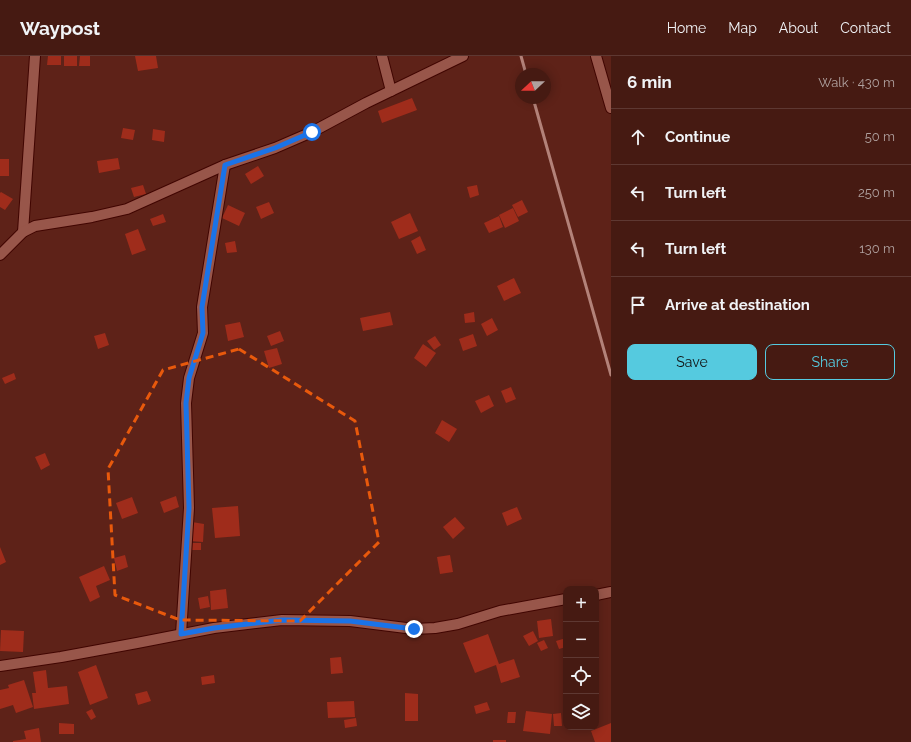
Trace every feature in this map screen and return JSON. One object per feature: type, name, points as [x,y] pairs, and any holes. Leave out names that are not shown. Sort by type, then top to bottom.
[{"type":"street","points":[[23,232],[35,56]]},
{"type":"street","points":[[382,56],[391,91]]},
{"type":"street","points":[[0,255],[23,232],[35,226],[127,210],[225,165],[275,148],[312,132],[366,103],[463,56]]},
{"type":"street","points":[[596,56],[611,108]]},
{"type":"street","points":[[181,634],[189,508],[186,403],[189,378],[203,333],[202,307],[225,165]]},
{"type":"street","points":[[599,594],[611,592]]},
{"type":"street","points":[[0,666],[61,657],[214,628],[282,620],[350,621],[414,629],[435,628],[458,624],[500,611],[563,600]]},
{"type":"highlighted area","points":[[239,349],[355,421],[379,542],[300,621],[180,620],[115,595],[108,469],[163,370]]},
{"type":"building","points":[[48,56],[61,56],[61,65],[47,65]]},
{"type":"building","points":[[64,56],[77,56],[77,66],[64,66]]},
{"type":"building","points":[[80,56],[90,56],[90,66],[79,66]]},
{"type":"building","points":[[135,56],[156,56],[158,68],[138,71]]},
{"type":"building","points":[[412,98],[417,110],[382,123],[378,111]]},
{"type":"building","points":[[123,128],[135,130],[133,140],[121,138]]},
{"type":"building","points":[[153,129],[165,131],[164,142],[152,140]]},
{"type":"building","points":[[118,158],[120,169],[99,173],[97,161]]},
{"type":"building","points":[[0,159],[9,159],[9,176],[0,176]]},
{"type":"building","points":[[258,166],[264,176],[251,184],[245,174]]},
{"type":"building","points":[[143,185],[146,194],[134,197],[131,188]]},
{"type":"building","points":[[477,185],[479,195],[470,198],[467,187]]},
{"type":"building","points":[[1,192],[13,199],[5,210],[0,207]]},
{"type":"building","points":[[522,200],[528,212],[518,217],[512,205]]},
{"type":"building","points":[[269,202],[274,213],[261,219],[256,207]]},
{"type":"building","points":[[228,205],[245,213],[239,226],[222,218]]},
{"type":"building","points":[[513,208],[519,221],[505,228],[499,215]]},
{"type":"building","points":[[410,213],[418,231],[399,239],[391,222]]},
{"type":"building","points":[[163,214],[166,222],[153,226],[150,219]]},
{"type":"building","points":[[499,216],[503,227],[489,233],[484,223]]},
{"type":"building","points":[[138,229],[146,250],[132,255],[125,234]]},
{"type":"building","points":[[420,236],[426,250],[417,254],[411,241]]},
{"type":"building","points":[[235,241],[237,252],[227,253],[225,243]]},
{"type":"building","points":[[514,278],[521,293],[504,301],[497,286]]},
{"type":"building","points":[[390,312],[393,325],[363,331],[360,318]]},
{"type":"building","points":[[474,312],[475,322],[465,323],[464,314]]},
{"type":"building","points":[[492,318],[498,330],[487,336],[481,324]]},
{"type":"building","points":[[240,322],[244,337],[228,341],[225,325]]},
{"type":"building","points":[[280,331],[284,341],[271,346],[267,336]]},
{"type":"building","points":[[105,333],[109,345],[98,349],[94,336]]},
{"type":"building","points":[[473,334],[477,346],[463,351],[459,339]]},
{"type":"building","points":[[435,336],[441,345],[434,350],[427,341]]},
{"type":"building","points":[[423,344],[436,353],[426,367],[414,358]]},
{"type":"building","points":[[277,348],[282,364],[269,368],[264,351]]},
{"type":"building","points":[[14,373],[16,379],[5,384],[2,378]]},
{"type":"building","points":[[511,387],[516,399],[506,403],[501,391]]},
{"type":"building","points":[[489,395],[494,406],[481,413],[475,401]]},
{"type":"building","points":[[442,420],[457,429],[449,442],[435,433]]},
{"type":"building","points":[[45,453],[50,465],[41,470],[35,457]]},
{"type":"building","points":[[176,496],[179,507],[164,513],[160,502]]},
{"type":"building","points":[[132,497],[138,513],[122,519],[116,503]]},
{"type":"building","points":[[238,506],[240,536],[215,538],[212,508]]},
{"type":"building","points":[[517,507],[522,519],[507,526],[502,513]]},
{"type":"building","points":[[455,517],[465,528],[453,539],[443,527]]},
{"type":"building","points":[[192,522],[204,524],[203,542],[190,541]]},
{"type":"building","points":[[189,543],[201,543],[201,550],[189,550]]},
{"type":"building","points":[[0,547],[6,562],[0,565]]},
{"type":"building","points":[[125,555],[128,567],[117,571],[114,558]]},
{"type":"building","points":[[450,555],[453,572],[440,574],[437,557]]},
{"type":"building","points":[[104,566],[110,580],[96,586],[100,597],[90,602],[79,577]]},
{"type":"building","points":[[226,589],[228,608],[211,610],[210,591]]},
{"type":"building","points":[[208,596],[210,607],[200,609],[198,598]]},
{"type":"building","points":[[551,619],[553,636],[539,638],[537,621]]},
{"type":"building","points":[[1,630],[24,631],[23,652],[0,651]]},
{"type":"building","points":[[533,631],[538,641],[529,646],[523,636]]},
{"type":"building","points":[[488,634],[499,664],[514,659],[520,677],[501,683],[496,665],[475,673],[463,643]]},
{"type":"building","points":[[563,639],[563,648],[559,649],[556,641]]},
{"type":"building","points":[[544,640],[548,648],[541,651],[537,643]]},
{"type":"building","points":[[341,657],[343,673],[331,674],[330,658]]},
{"type":"building","points":[[96,665],[108,698],[90,705],[78,672]]},
{"type":"building","points":[[46,670],[48,688],[67,686],[69,704],[34,709],[32,693],[36,693],[33,672]]},
{"type":"building","points":[[214,675],[215,683],[202,685],[201,677]]},
{"type":"building","points":[[24,680],[33,707],[16,713],[13,705],[0,709],[0,690],[9,688],[8,685]]},
{"type":"building","points":[[147,691],[151,701],[138,705],[135,694]]},
{"type":"building","points":[[405,693],[418,694],[418,721],[405,721]]},
{"type":"building","points":[[354,701],[355,717],[328,718],[327,702]]},
{"type":"building","points":[[487,702],[490,710],[476,714],[474,706]]},
{"type":"building","points":[[92,709],[96,717],[91,720],[86,712]]},
{"type":"building","points":[[526,711],[552,714],[550,734],[523,731]]},
{"type":"building","points":[[508,712],[516,712],[515,723],[507,723]]},
{"type":"building","points":[[561,713],[562,726],[554,726],[553,714]]},
{"type":"building","points":[[356,718],[357,726],[345,728],[344,720]]},
{"type":"building","points":[[59,723],[74,724],[74,734],[59,734]]},
{"type":"building","points":[[611,723],[611,742],[595,742],[591,731],[599,730],[599,728]]},
{"type":"building","points":[[39,728],[41,742],[13,742],[26,739],[24,731]]},
{"type":"building","points":[[493,740],[506,740],[506,742],[493,742]]},
{"type":"railway","points":[[521,56],[524,68]]},
{"type":"railway","points":[[535,104],[611,375]]},
{"type":"route","points":[[312,132],[275,148],[225,165],[202,307],[203,333],[189,378],[186,403],[189,508],[181,634],[214,628],[282,620],[350,621],[414,629]]}]
